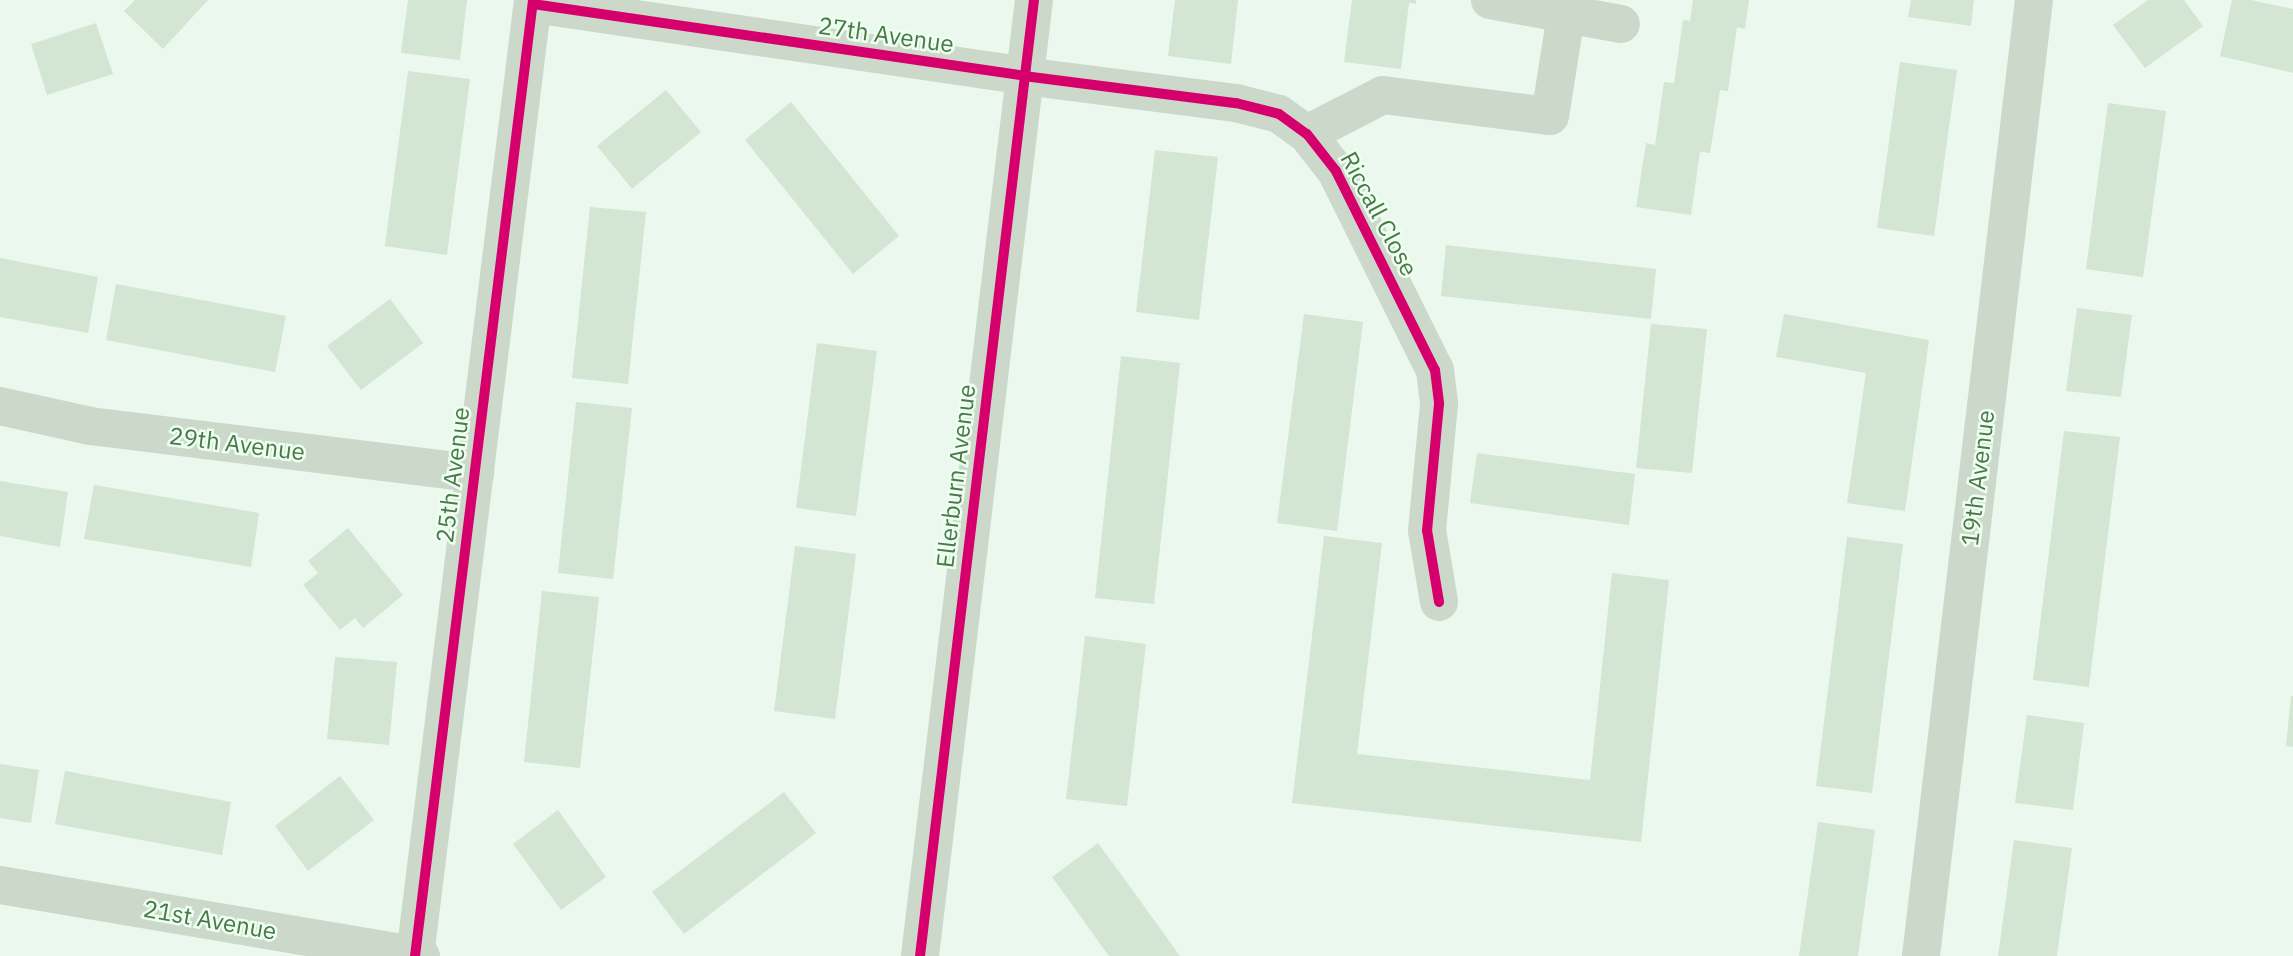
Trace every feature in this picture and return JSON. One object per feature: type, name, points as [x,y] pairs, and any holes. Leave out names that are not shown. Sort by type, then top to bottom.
[{"type":"street","name":"Ellerburn Avenue","points":[[920,956],[1034,0]]},
{"type":"street","points":[[1490,0],[1620,24]]},
{"type":"street","name":"19th Avenue","points":[[1921,956],[2034,0]]},
{"type":"street","name":"27th Avenue","points":[[533,2],[1024,76]]},
{"type":"street","name":"25th Avenue","points":[[416,956],[533,2]]},
{"type":"street","points":[[1307,134],[1383,95],[1550,116],[1566,15]]},
{"type":"street","name":"Riccall Close","points":[[1024,76],[1236,103],[1279,114],[1307,134],[1336,171],[1435,370],[1438,404],[1427,530],[1439,602]]},
{"type":"street","name":"29th Avenue","points":[[0,406],[90,426],[475,473]]},
{"type":"street","name":"21st Avenue","points":[[0,885],[421,956]]},
{"type":"building","points":[[135,0],[208,0],[163,49],[124,11]]},
{"type":"building","points":[[408,0],[467,0],[460,60],[401,53]]},
{"type":"building","points":[[1175,0],[1238,0],[1231,64],[1168,56]]},
{"type":"building","points":[[1352,0],[1416,0],[1416,4],[1409,3],[1401,69],[1344,62]]},
{"type":"building","points":[[1693,0],[1749,0],[1745,29],[1737,27],[1728,91],[1720,90],[1710,153],[1700,152],[1691,215],[1636,207],[1646,143],[1655,145],[1664,82],[1674,83],[1683,20],[1690,21]]},
{"type":"building","points":[[1911,0],[1974,0],[1971,26],[1908,17]]},
{"type":"building","points":[[2148,0],[2184,0],[2203,26],[2145,68],[2113,25]]},
{"type":"building","points":[[2232,0],[2251,0],[2293,9],[2293,73],[2220,56]]},
{"type":"building","points":[[96,23],[113,74],[47,95],[31,44]]},
{"type":"building","points":[[1900,62],[1957,70],[1934,236],[1877,228]]},
{"type":"building","points":[[408,71],[470,79],[447,255],[385,246]]},
{"type":"building","points":[[666,90],[701,132],[632,189],[597,146]]},
{"type":"building","points":[[791,102],[899,236],[853,274],[745,140]]},
{"type":"building","points":[[2108,103],[2166,111],[2143,277],[2086,269]]},
{"type":"building","points":[[1155,150],[1218,157],[1199,320],[1136,312]]},
{"type":"building","points":[[590,207],[646,212],[628,384],[572,378]]},
{"type":"building","points":[[1446,245],[1656,269],[1651,319],[1441,296]]},
{"type":"building","points":[[0,258],[98,277],[88,333],[0,317]]},
{"type":"building","points":[[116,284],[286,316],[275,372],[106,340]]},
{"type":"building","points":[[390,299],[423,343],[361,390],[327,346]]},
{"type":"building","points":[[2077,308],[2132,315],[2121,397],[2066,391]]},
{"type":"building","points":[[1304,314],[1363,322],[1337,531],[1277,523]]},
{"type":"building","points":[[1784,314],[1929,340],[1905,511],[1847,503],[1866,373],[1776,357]]},
{"type":"building","points":[[1651,324],[1707,329],[1692,473],[1636,468]]},
{"type":"building","points":[[817,343],[877,351],[856,516],[796,508]]},
{"type":"building","points":[[1121,356],[1180,363],[1154,604],[1095,598]]},
{"type":"building","points":[[576,402],[632,408],[613,579],[558,573]]},
{"type":"building","points":[[2064,431],[2120,437],[2089,687],[2033,680]]},
{"type":"building","points":[[1477,453],[1635,474],[1629,525],[1470,503]]},
{"type":"building","points":[[0,481],[68,492],[60,547],[0,536]]},
{"type":"building","points":[[94,485],[259,513],[251,567],[84,539]]},
{"type":"building","points":[[348,528],[403,595],[363,628],[355,618],[340,630],[303,585],[318,573],[308,561]]},
{"type":"building","points":[[1324,536],[1382,543],[1357,754],[1590,780],[1612,573],[1669,580],[1641,842],[1292,803]]},
{"type":"building","points":[[1847,537],[1903,544],[1872,793],[1816,786]]},
{"type":"building","points":[[795,546],[856,554],[835,719],[774,711]]},
{"type":"building","points":[[542,591],[599,597],[580,768],[524,762]]},
{"type":"building","points":[[1085,636],[1146,644],[1127,806],[1066,799]]},
{"type":"building","points":[[335,657],[397,662],[389,745],[327,739]]},
{"type":"building","points":[[2293,696],[2293,747],[2286,746]]},
{"type":"building","points":[[2027,715],[2084,723],[2073,810],[2015,803]]},
{"type":"building","points":[[0,764],[39,770],[31,823],[0,818]]},
{"type":"building","points":[[65,771],[231,802],[222,855],[55,824]]},
{"type":"building","points":[[340,776],[374,820],[308,871],[275,826]]},
{"type":"building","points":[[784,792],[816,833],[684,934],[652,892]]},
{"type":"building","points":[[558,810],[606,877],[561,910],[513,844]]},
{"type":"building","points":[[1818,822],[1875,830],[1858,956],[1799,956]]},
{"type":"building","points":[[2014,840],[2072,848],[2057,956],[1998,956]]},
{"type":"building","points":[[1098,843],[1180,956],[1109,956],[1101,945],[1052,877]]},
{"type":"cycle path","points":[[415,956],[533,0]]},
{"type":"cycle path","points":[[920,956],[1034,0]]},
{"type":"cycle path","points":[[533,4],[1024,76],[1236,103],[1279,114],[1307,134],[1336,171],[1435,370],[1439,404],[1427,530],[1439,602]]}]
